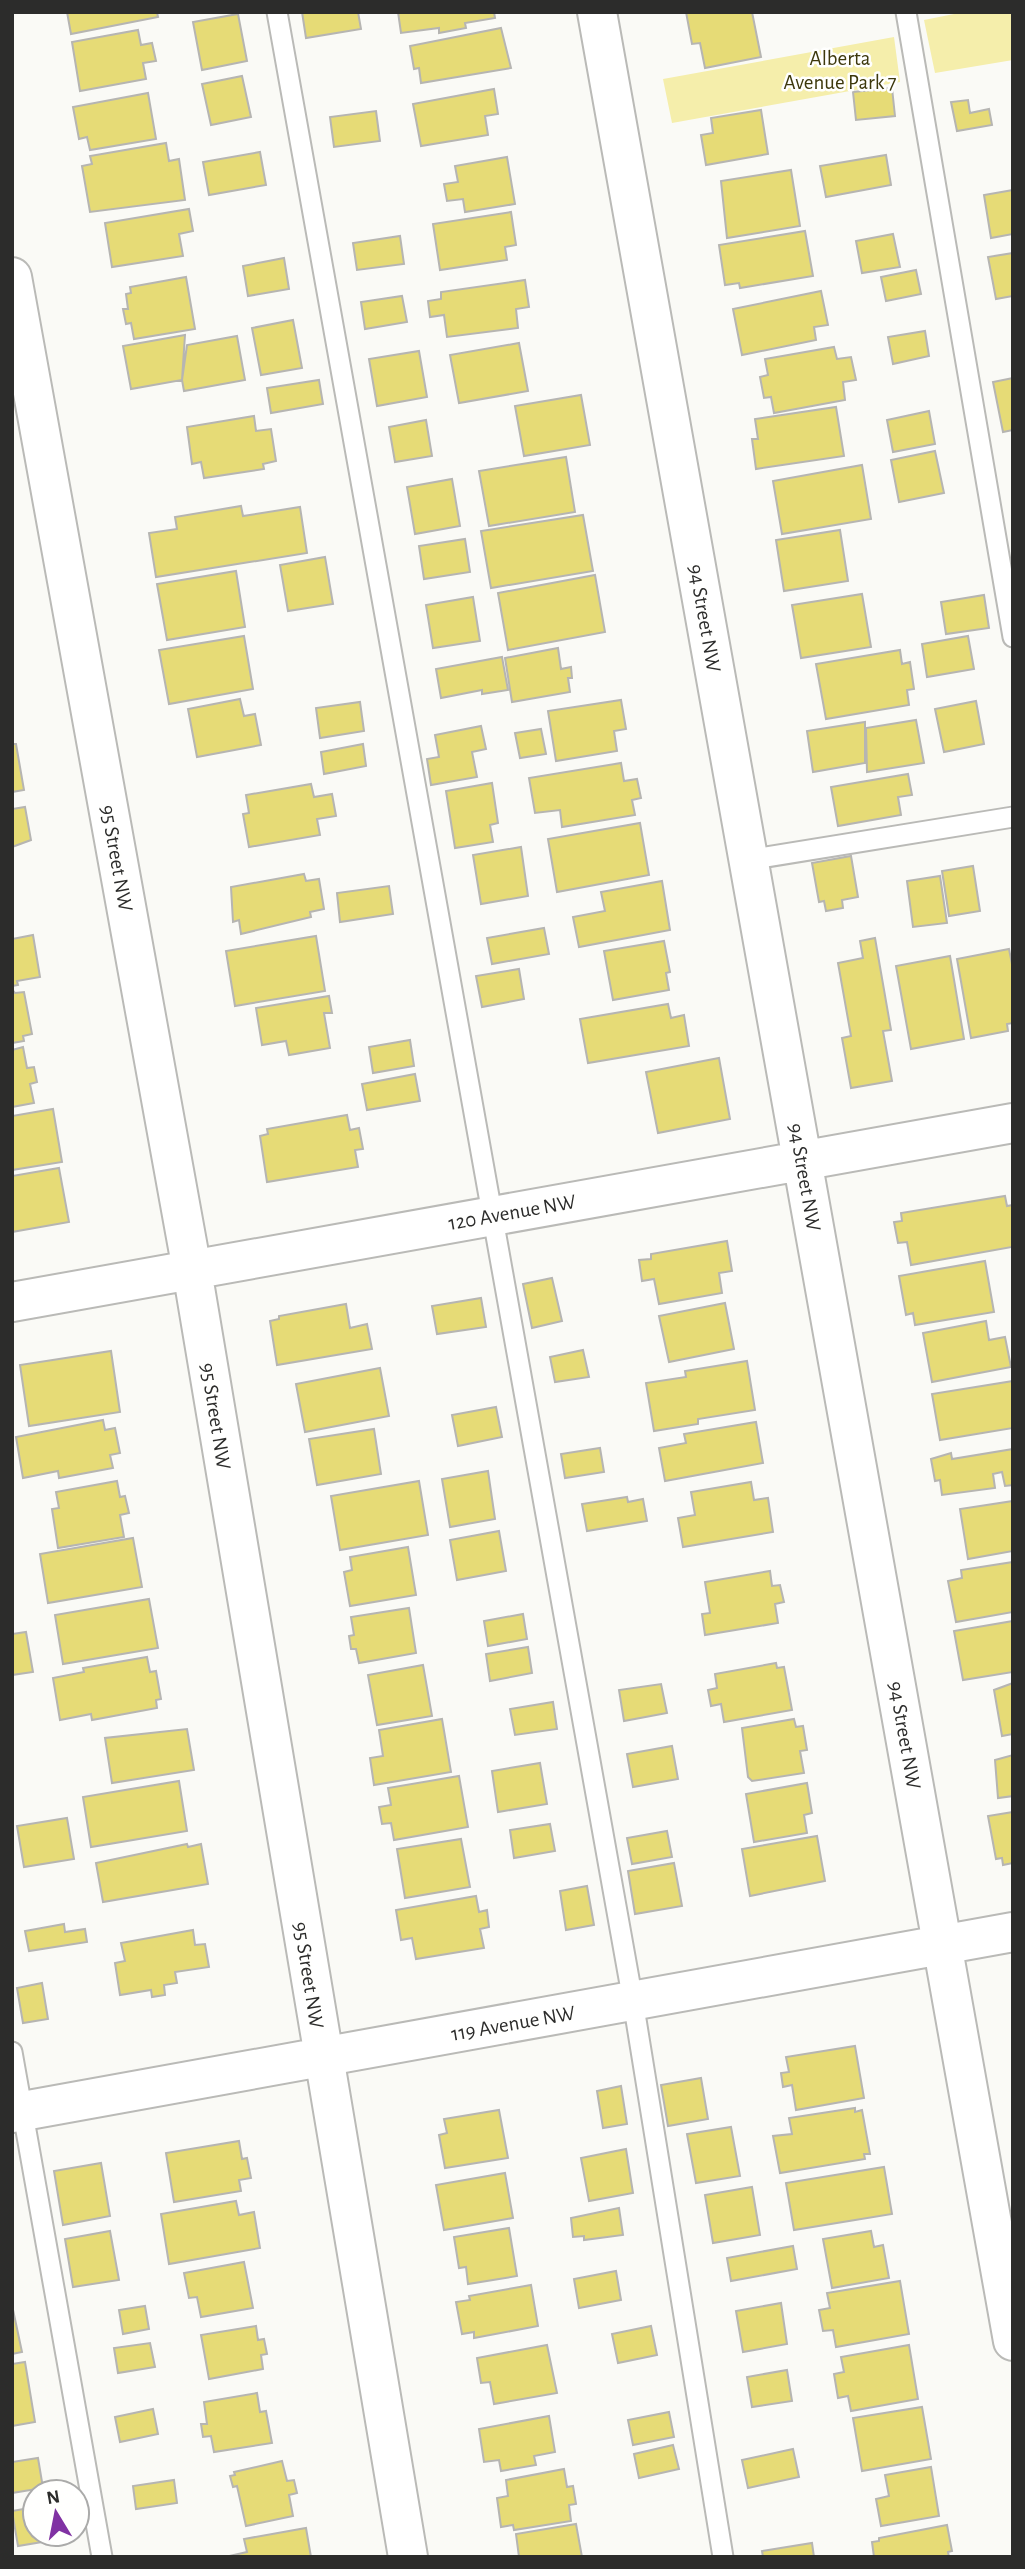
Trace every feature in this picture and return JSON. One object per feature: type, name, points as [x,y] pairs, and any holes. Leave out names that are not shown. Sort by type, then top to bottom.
[{"type":"street","name":"94 Street NW","points":[[597,12],[1013,2341]]},
{"type":"street","name":"95 Street NW","points":[[12,277],[192,1270],[408,2557]]},
{"type":"street","name":"120 Avenue NW","points":[[12,1302],[1013,1123]]},
{"type":"street","name":"119 Avenue NW","points":[[17,2113],[1013,1932]]},
{"type":"lane","points":[[277,12],[633,2001],[723,2557]]},
{"type":"lane","points":[[906,12],[1013,637]]},
{"type":"lane","points":[[748,860],[1013,817]]},
{"type":"lane","points":[[12,2052],[17,2113],[102,2557]]},
{"type":"green space","points":[[964,12],[1013,12],[1013,60],[935,73],[924,20]]},
{"type":"green space","name":"Alberta Avenue Park 7","points":[[894,37],[900,82],[672,123],[663,79]]},
{"type":"building","points":[[67,12],[157,12],[158,17],[71,34]]},
{"type":"building","points":[[302,12],[358,12],[361,29],[306,38]]},
{"type":"building","points":[[398,12],[494,12],[495,18],[465,23],[466,28],[439,33],[439,28],[401,33]]},
{"type":"building","points":[[686,12],[752,12],[761,57],[705,68],[700,43],[692,44]]},
{"type":"building","points":[[238,14],[247,61],[202,70],[193,22]]},
{"type":"building","points":[[501,28],[511,68],[421,83],[419,68],[414,69],[410,46]]},
{"type":"building","points":[[138,30],[141,45],[152,43],[156,61],[143,63],[146,79],[80,91],[72,42]]},
{"type":"building","points":[[242,76],[251,117],[211,125],[202,84]]},
{"type":"building","points":[[892,88],[895,116],[856,120],[853,92]]},
{"type":"building","points":[[494,89],[498,114],[485,116],[488,135],[421,146],[413,104]]},
{"type":"building","points":[[148,93],[156,139],[90,150],[87,137],[79,139],[73,107]]},
{"type":"building","points":[[968,100],[970,113],[989,109],[992,125],[957,131],[951,102]]},
{"type":"building","points":[[761,110],[768,154],[706,165],[701,135],[713,133],[711,118]]},
{"type":"building","points":[[376,111],[380,141],[334,147],[330,117]]},
{"type":"building","points":[[166,143],[169,161],[179,159],[185,200],[90,212],[82,166],[92,164],[90,156]]},
{"type":"building","points":[[260,152],[266,185],[209,195],[203,162]]},
{"type":"building","points":[[886,155],[891,185],[826,197],[820,166]]},
{"type":"building","points":[[507,157],[515,204],[465,212],[463,199],[447,201],[444,184],[458,182],[455,166]]},
{"type":"building","points":[[791,170],[800,226],[727,238],[721,181]]},
{"type":"building","points":[[1013,190],[1013,234],[991,238],[984,195]]},
{"type":"building","points":[[189,209],[193,231],[179,234],[183,256],[112,267],[105,223]]},
{"type":"building","points":[[511,212],[516,245],[505,247],[507,260],[440,270],[433,224]]},
{"type":"building","points":[[805,231],[813,276],[740,288],[739,283],[725,285],[719,245]]},
{"type":"building","points":[[893,234],[900,267],[862,273],[856,241]]},
{"type":"building","points":[[400,236],[404,264],[357,270],[353,243]]},
{"type":"building","points":[[1013,253],[1013,296],[996,299],[988,257]]},
{"type":"building","points":[[284,258],[289,289],[248,296],[243,266]]},
{"type":"building","points":[[916,270],[921,294],[886,301],[881,277]]},
{"type":"building","points":[[186,277],[195,329],[134,339],[131,323],[126,324],[123,309],[128,309],[126,294],[131,293],[130,287]]},
{"type":"building","points":[[525,280],[529,307],[516,309],[518,328],[447,337],[444,315],[430,317],[428,301],[441,299],[441,292]]},
{"type":"building","points":[[821,291],[828,325],[814,327],[816,340],[742,355],[733,309]]},
{"type":"building","points":[[402,296],[407,322],[365,329],[361,302]]},
{"type":"building","points":[[293,320],[302,368],[261,375],[252,328]]},
{"type":"building","points":[[925,331],[929,356],[893,364],[888,337]]},
{"type":"building","points":[[185,335],[182,380],[131,389],[123,346]]},
{"type":"building","points":[[237,336],[245,380],[184,391],[182,380],[187,345]]},
{"type":"building","points":[[519,343],[528,391],[459,403],[450,355]]},
{"type":"building","points":[[834,347],[837,359],[851,357],[856,380],[843,382],[845,400],[774,413],[771,397],[764,398],[760,377],[768,375],[765,359]]},
{"type":"building","points":[[419,351],[427,397],[377,406],[369,359]]},
{"type":"building","points":[[1013,378],[1013,430],[1003,432],[993,382]]},
{"type":"building","points":[[319,380],[323,404],[271,413],[267,388]]},
{"type":"building","points":[[581,395],[590,445],[524,456],[515,406]]},
{"type":"building","points":[[836,407],[844,456],[756,469],[752,439],[758,439],[755,419]]},
{"type":"building","points":[[929,411],[935,444],[893,452],[887,420]]},
{"type":"building","points":[[254,416],[256,431],[271,429],[276,461],[263,464],[264,469],[204,478],[201,462],[192,464],[187,427]]},
{"type":"building","points":[[426,420],[432,456],[395,462],[389,427]]},
{"type":"building","points":[[935,451],[944,493],[899,502],[891,460]]},
{"type":"building","points":[[566,457],[575,512],[489,526],[479,471]]},
{"type":"building","points":[[862,465],[871,519],[782,534],[773,481]]},
{"type":"building","points":[[452,479],[460,526],[415,534],[407,487]]},
{"type":"building","points":[[241,506],[243,516],[300,507],[307,553],[156,577],[149,533],[177,529],[175,517]]},
{"type":"building","points":[[583,515],[593,571],[491,588],[481,531]]},
{"type":"building","points":[[840,530],[848,581],[784,591],[776,540]]},
{"type":"building","points":[[465,539],[470,572],[424,579],[419,546]]},
{"type":"building","points":[[325,557],[333,604],[288,611],[280,565]]},
{"type":"building","points":[[236,571],[245,627],[167,640],[157,584]]},
{"type":"building","points":[[595,575],[605,632],[508,650],[498,593]]},
{"type":"building","points":[[862,594],[871,647],[801,658],[792,605]]},
{"type":"building","points":[[984,595],[989,628],[946,634],[941,602]]},
{"type":"building","points":[[473,597],[480,641],[433,648],[426,605]]},
{"type":"building","points":[[244,636],[253,689],[169,704],[159,650]]},
{"type":"building","points":[[968,636],[974,669],[927,677],[922,644]]},
{"type":"building","points":[[558,648],[561,669],[571,667],[572,678],[568,678],[570,692],[512,702],[505,658]]},
{"type":"building","points":[[900,650],[902,664],[910,662],[914,689],[907,690],[909,705],[826,719],[816,664]]},
{"type":"building","points":[[502,657],[508,690],[482,694],[482,690],[441,698],[436,669]]},
{"type":"building","points":[[240,699],[244,716],[255,714],[261,745],[197,757],[188,709]]},
{"type":"building","points":[[621,700],[626,729],[614,731],[617,751],[556,761],[548,711]]},
{"type":"building","points":[[976,701],[984,744],[944,752],[935,709]]},
{"type":"building","points":[[360,702],[364,731],[320,738],[316,708]]},
{"type":"building","points":[[916,720],[924,763],[867,772],[866,728]]},
{"type":"building","points":[[865,722],[865,763],[813,772],[807,731]]},
{"type":"building","points":[[481,726],[486,749],[472,752],[477,777],[431,785],[427,759],[439,757],[435,735]]},
{"type":"building","points":[[541,729],[546,754],[520,758],[515,733]]},
{"type":"building","points":[[12,744],[16,744],[24,790],[12,792]]},
{"type":"building","points":[[363,744],[366,766],[324,774],[321,752]]},
{"type":"building","points":[[621,763],[624,781],[637,779],[641,798],[632,800],[635,815],[562,827],[560,810],[535,813],[529,778]]},
{"type":"building","points":[[908,774],[912,795],[898,797],[901,815],[838,826],[831,787]]},
{"type":"building","points":[[492,783],[498,823],[490,825],[493,842],[455,848],[446,791]]},
{"type":"building","points":[[311,784],[314,797],[332,794],[336,816],[317,819],[320,835],[249,847],[243,814],[249,813],[246,795]]},
{"type":"building","points":[[25,807],[31,840],[12,847],[12,809]]},
{"type":"building","points":[[640,823],[649,875],[557,892],[548,839]]},
{"type":"building","points":[[521,847],[528,896],[481,904],[473,855]]},
{"type":"building","points":[[851,856],[858,897],[842,900],[843,908],[826,911],[824,901],[819,902],[812,863]]},
{"type":"building","points":[[973,866],[980,911],[949,916],[942,871]]},
{"type":"building","points":[[304,874],[306,881],[319,879],[324,909],[310,912],[311,917],[241,934],[239,920],[233,922],[231,887]]},
{"type":"building","points":[[940,876],[947,923],[913,927],[907,881]]},
{"type":"building","points":[[662,881],[670,930],[579,947],[573,917],[605,911],[601,892]]},
{"type":"building","points":[[389,886],[393,914],[340,922],[337,893]]},
{"type":"building","points":[[544,928],[549,954],[492,964],[487,938]]},
{"type":"building","points":[[33,935],[40,977],[17,981],[18,985],[12,986],[12,939]]},
{"type":"building","points":[[316,936],[325,991],[235,1006],[226,951]]},
{"type":"building","points":[[875,938],[891,1030],[883,1031],[892,1081],[851,1088],[842,1038],[851,1036],[838,963],[863,958],[860,941]]},
{"type":"building","points":[[664,941],[670,972],[666,973],[669,990],[613,1000],[604,951]]},
{"type":"building","points":[[1009,949],[1013,969],[1013,1023],[1007,1024],[1008,1031],[971,1038],[957,959]]},
{"type":"building","points":[[950,956],[964,1039],[911,1049],[896,966]]},
{"type":"building","points":[[519,969],[524,999],[482,1007],[476,976]]},
{"type":"building","points":[[12,989],[15,993],[24,992],[32,1034],[23,1036],[24,1041],[12,1043]]},
{"type":"building","points":[[329,996],[332,1013],[324,1013],[330,1048],[289,1055],[286,1041],[262,1045],[256,1008]]},
{"type":"building","points":[[668,1004],[671,1018],[684,1015],[689,1046],[588,1063],[580,1019]]},
{"type":"building","points":[[410,1040],[414,1066],[373,1073],[369,1047]]},
{"type":"building","points":[[23,1047],[27,1068],[34,1067],[37,1082],[30,1084],[34,1103],[12,1107],[12,1050]]},
{"type":"building","points":[[719,1058],[730,1119],[658,1133],[646,1072]]},
{"type":"building","points":[[415,1074],[420,1101],[367,1110],[362,1084]]},
{"type":"building","points":[[53,1109],[62,1162],[12,1170],[12,1116]]},
{"type":"building","points":[[347,1115],[350,1130],[359,1128],[363,1149],[355,1150],[358,1167],[267,1182],[260,1136],[268,1134],[267,1129]]},
{"type":"building","points":[[59,1168],[69,1222],[12,1232],[12,1176]]},
{"type":"building","points":[[1005,1196],[1007,1206],[1013,1205],[1012,1247],[911,1265],[907,1242],[898,1243],[894,1222],[902,1221],[901,1213]]},
{"type":"building","points":[[727,1241],[732,1271],[719,1273],[722,1293],[659,1304],[654,1279],[642,1281],[639,1260],[651,1259],[651,1254]]},
{"type":"building","points":[[985,1261],[994,1312],[915,1325],[913,1313],[906,1315],[899,1276]]},
{"type":"building","points":[[552,1278],[562,1321],[532,1328],[523,1284]]},
{"type":"building","points":[[481,1298],[486,1327],[437,1334],[432,1306]]},
{"type":"building","points":[[725,1303],[734,1349],[669,1362],[659,1316]]},
{"type":"building","points":[[346,1304],[350,1328],[367,1324],[372,1349],[277,1365],[270,1321],[279,1319],[279,1316]]},
{"type":"building","points":[[986,1321],[989,1340],[1005,1337],[1011,1367],[932,1382],[923,1333]]},
{"type":"building","points":[[583,1350],[589,1377],[555,1382],[550,1357]]},
{"type":"building","points":[[111,1351],[120,1412],[29,1426],[20,1365]]},
{"type":"building","points":[[747,1361],[755,1410],[698,1419],[698,1424],[654,1431],[646,1383],[686,1377],[685,1371]]},
{"type":"building","points":[[380,1368],[389,1416],[305,1432],[296,1384]]},
{"type":"building","points":[[1013,1381],[1013,1428],[940,1440],[932,1394]]},
{"type":"building","points":[[496,1407],[502,1437],[458,1446],[452,1415]]},
{"type":"building","points":[[103,1420],[105,1430],[115,1428],[120,1453],[110,1455],[113,1468],[59,1478],[58,1471],[23,1478],[16,1437]]},
{"type":"building","points":[[756,1422],[763,1463],[665,1481],[659,1448],[686,1443],[684,1434]]},
{"type":"building","points":[[374,1429],[381,1474],[317,1485],[309,1439]]},
{"type":"building","points":[[600,1448],[604,1472],[565,1478],[561,1454]]},
{"type":"building","points":[[1013,1449],[1013,1485],[1005,1486],[1002,1472],[993,1474],[995,1488],[942,1495],[940,1480],[935,1481],[931,1459],[951,1453],[952,1459]]},
{"type":"building","points":[[488,1471],[495,1519],[450,1527],[442,1479]]},
{"type":"building","points":[[117,1481],[120,1497],[125,1496],[129,1513],[120,1515],[124,1537],[58,1548],[52,1509],[59,1508],[56,1492]]},
{"type":"building","points":[[419,1481],[428,1535],[340,1550],[331,1496]]},
{"type":"building","points":[[751,1482],[754,1500],[768,1498],[773,1532],[683,1547],[678,1518],[695,1515],[691,1492]]},
{"type":"building","points":[[627,1497],[628,1502],[643,1499],[647,1521],[587,1531],[582,1504]]},
{"type":"building","points":[[1013,1501],[1013,1551],[968,1559],[960,1509]]},
{"type":"building","points":[[499,1531],[506,1571],[457,1580],[450,1540]]},
{"type":"building","points":[[133,1538],[142,1587],[48,1603],[40,1554]]},
{"type":"building","points":[[408,1547],[416,1595],[350,1606],[344,1572],[352,1570],[350,1557]]},
{"type":"building","points":[[1013,1562],[1013,1612],[956,1622],[948,1581],[962,1578],[961,1570]]},
{"type":"building","points":[[770,1571],[772,1586],[780,1585],[784,1602],[775,1604],[778,1623],[705,1635],[702,1614],[710,1613],[705,1582]]},
{"type":"building","points":[[149,1599],[158,1648],[63,1664],[55,1615]]},
{"type":"building","points":[[409,1608],[416,1653],[359,1663],[356,1649],[351,1649],[349,1636],[354,1635],[351,1617]]},
{"type":"building","points":[[523,1614],[527,1639],[488,1646],[484,1621]]},
{"type":"building","points":[[1013,1621],[1013,1672],[963,1680],[954,1631]]},
{"type":"building","points":[[26,1632],[33,1672],[12,1675],[12,1634]]},
{"type":"building","points":[[528,1647],[532,1673],[490,1681],[486,1654]]},
{"type":"building","points":[[147,1657],[150,1672],[156,1671],[161,1699],[156,1700],[157,1708],[92,1720],[91,1714],[60,1720],[53,1678],[84,1672],[83,1668]]},
{"type":"building","points":[[776,1663],[777,1668],[784,1667],[792,1710],[724,1722],[721,1704],[711,1706],[708,1690],[717,1688],[715,1674]]},
{"type":"building","points":[[423,1665],[432,1716],[377,1725],[368,1675]]},
{"type":"building","points":[[1013,1683],[1013,1734],[1002,1736],[994,1690]]},
{"type":"building","points":[[661,1684],[667,1713],[624,1721],[619,1690]]},
{"type":"building","points":[[553,1702],[557,1729],[515,1735],[510,1709]]},
{"type":"building","points":[[442,1719],[451,1772],[374,1785],[370,1758],[383,1756],[379,1730]]},
{"type":"building","points":[[794,1719],[796,1727],[803,1726],[807,1750],[800,1751],[804,1773],[752,1781],[748,1777],[742,1728]]},
{"type":"building","points":[[187,1729],[194,1770],[112,1783],[105,1738]]},
{"type":"building","points":[[672,1746],[678,1779],[633,1787],[627,1754]]},
{"type":"building","points":[[1013,1755],[1013,1796],[998,1798],[995,1760]]},
{"type":"building","points":[[540,1763],[547,1804],[498,1812],[492,1771]]},
{"type":"building","points":[[459,1776],[468,1827],[394,1840],[391,1823],[382,1824],[379,1807],[391,1805],[388,1788]]},
{"type":"building","points":[[179,1781],[187,1831],[91,1847],[83,1797]]},
{"type":"building","points":[[807,1783],[812,1813],[804,1815],[807,1833],[754,1842],[746,1794]]},
{"type":"building","points":[[1013,1812],[1013,1863],[1003,1865],[1002,1858],[996,1859],[988,1816]]},
{"type":"building","points":[[67,1818],[74,1859],[24,1867],[17,1826]]},
{"type":"building","points":[[550,1824],[555,1851],[514,1858],[510,1830]]},
{"type":"building","points":[[667,1831],[672,1857],[632,1864],[627,1838]]},
{"type":"building","points":[[817,1836],[825,1881],[750,1896],[742,1849]]},
{"type":"building","points":[[461,1839],[470,1887],[405,1898],[397,1849]]},
{"type":"building","points":[[187,1844],[188,1847],[201,1844],[208,1884],[103,1902],[96,1863]]},
{"type":"building","points":[[674,1863],[682,1906],[635,1914],[628,1871]]},
{"type":"building","points":[[587,1886],[594,1925],[566,1930],[560,1891]]},
{"type":"building","points":[[476,1896],[479,1912],[487,1910],[489,1927],[480,1929],[484,1948],[416,1959],[412,1938],[401,1940],[396,1910]]},
{"type":"building","points":[[64,1924],[65,1932],[85,1929],[87,1942],[29,1951],[25,1931]]},
{"type":"building","points":[[193,1930],[195,1945],[205,1944],[209,1967],[175,1972],[177,1983],[164,1985],[165,1995],[152,1997],[151,1990],[120,1995],[115,1963],[125,1961],[121,1943]]},
{"type":"building","points":[[42,1983],[48,2019],[23,2023],[17,1988]]},
{"type":"building","points":[[855,2046],[864,2098],[796,2110],[792,2085],[783,2087],[781,2073],[789,2072],[786,2057]]},
{"type":"building","points":[[701,2078],[708,2119],[668,2126],[661,2085]]},
{"type":"building","points":[[621,2086],[627,2124],[603,2128],[597,2091]]},
{"type":"building","points":[[855,2108],[855,2112],[862,2110],[870,2154],[864,2154],[865,2159],[780,2173],[773,2136],[792,2134],[789,2118]]},
{"type":"building","points":[[499,2110],[508,2158],[445,2168],[439,2135],[447,2133],[444,2119]]},
{"type":"building","points":[[731,2127],[740,2176],[696,2183],[687,2134]]},
{"type":"building","points":[[239,2141],[242,2159],[247,2158],[251,2178],[239,2180],[241,2191],[174,2202],[166,2153]]},
{"type":"building","points":[[626,2149],[633,2193],[589,2201],[581,2158]]},
{"type":"building","points":[[101,2163],[110,2216],[63,2225],[54,2171]]},
{"type":"building","points":[[884,2167],[892,2214],[794,2230],[786,2183]]},
{"type":"building","points":[[505,2173],[513,2218],[444,2230],[436,2185]]},
{"type":"building","points":[[752,2187],[760,2235],[713,2243],[705,2195]]},
{"type":"building","points":[[236,2201],[239,2215],[254,2212],[260,2248],[169,2264],[161,2214]]},
{"type":"building","points":[[619,2208],[623,2235],[584,2240],[584,2236],[573,2237],[571,2218]]},
{"type":"building","points":[[509,2228],[517,2276],[468,2284],[466,2267],[459,2268],[454,2237]]},
{"type":"building","points":[[110,2231],[119,2280],[73,2287],[65,2239]]},
{"type":"building","points":[[871,2231],[874,2247],[883,2245],[889,2278],[832,2288],[823,2239]]},
{"type":"building","points":[[793,2246],[797,2269],[731,2281],[727,2258]]},
{"type":"building","points":[[244,2262],[253,2308],[201,2317],[197,2297],[189,2298],[184,2273]]},
{"type":"building","points":[[616,2271],[621,2300],[579,2308],[574,2279]]},
{"type":"building","points":[[900,2281],[909,2334],[836,2347],[833,2330],[823,2331],[819,2310],[830,2308],[827,2293]]},
{"type":"building","points":[[531,2285],[538,2326],[474,2338],[474,2332],[462,2334],[456,2302],[470,2300],[469,2296]]},
{"type":"building","points":[[781,2303],[787,2344],[743,2352],[736,2311]]},
{"type":"building","points":[[12,2305],[22,2352],[12,2354]]},
{"type":"building","points":[[145,2306],[149,2329],[123,2334],[119,2310]]},
{"type":"building","points":[[256,2326],[258,2340],[264,2339],[267,2354],[261,2355],[263,2369],[209,2379],[201,2335]]},
{"type":"building","points":[[651,2326],[657,2355],[618,2363],[612,2334]]},
{"type":"building","points":[[150,2343],[155,2367],[118,2373],[114,2348]]},
{"type":"building","points":[[547,2345],[557,2393],[494,2404],[490,2382],[481,2383],[477,2358]]},
{"type":"building","points":[[909,2345],[918,2399],[851,2411],[848,2396],[838,2398],[834,2374],[844,2372],[841,2357]]},
{"type":"building","points":[[25,2362],[35,2422],[12,2426],[12,2364]]},
{"type":"building","points":[[787,2370],[792,2401],[752,2407],[747,2377]]},
{"type":"building","points":[[257,2393],[260,2412],[266,2411],[272,2443],[214,2452],[211,2436],[203,2437],[201,2424],[207,2424],[204,2402]]},
{"type":"building","points":[[922,2407],[931,2459],[862,2471],[853,2418]]},
{"type":"building","points":[[153,2409],[158,2434],[120,2442],[115,2417]]},
{"type":"building","points":[[669,2412],[674,2437],[633,2445],[628,2420]]},
{"type":"building","points":[[549,2416],[555,2452],[534,2456],[536,2465],[501,2471],[499,2460],[484,2462],[479,2429]]},
{"type":"building","points":[[673,2445],[679,2469],[639,2478],[634,2454]]},
{"type":"building","points":[[793,2449],[799,2477],[748,2488],[742,2460]]},
{"type":"building","points":[[38,2458],[41,2478],[21,2478],[21,2492],[12,2493],[12,2462]]},
{"type":"building","points":[[282,2461],[287,2481],[294,2480],[297,2493],[289,2495],[293,2516],[246,2526],[237,2486],[233,2487],[230,2476],[235,2475],[234,2472]]},
{"type":"building","points":[[931,2467],[939,2516],[881,2526],[876,2499],[889,2496],[885,2475]]},
{"type":"building","points":[[564,2469],[567,2487],[573,2486],[576,2504],[569,2505],[571,2521],[514,2530],[513,2525],[501,2527],[497,2498],[508,2496],[506,2480]]},
{"type":"building","points":[[174,2480],[177,2503],[136,2509],[133,2486]]},
{"type":"building","points":[[21,2509],[21,2546],[18,2546],[12,2511]]},
{"type":"building","points":[[576,2524],[582,2557],[519,2557],[516,2534]]},
{"type":"building","points":[[947,2525],[952,2551],[948,2552],[949,2557],[874,2557],[872,2542],[879,2541],[879,2538]]},
{"type":"building","points":[[306,2528],[311,2557],[225,2557],[247,2552],[244,2539]]},
{"type":"building","points":[[812,2543],[814,2557],[763,2557],[762,2551]]}]
